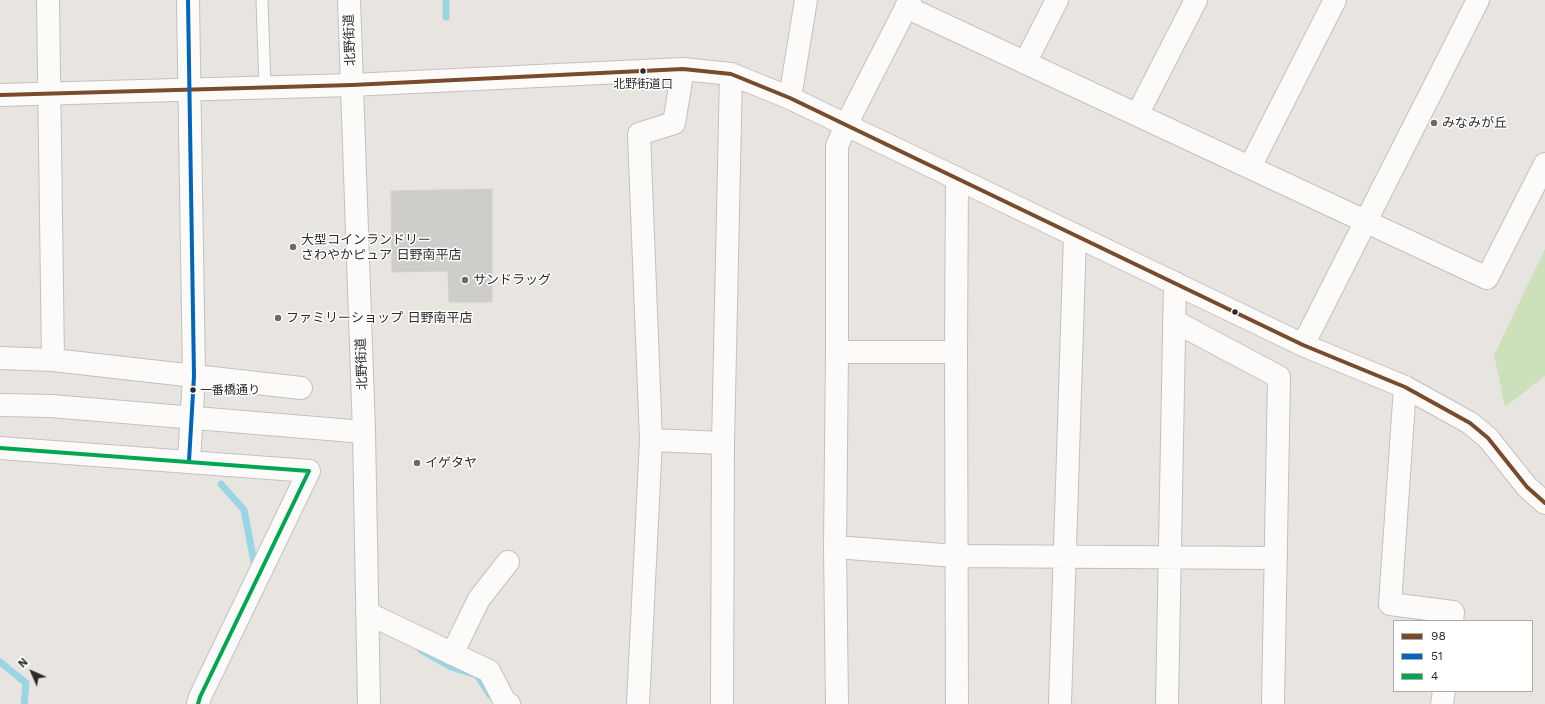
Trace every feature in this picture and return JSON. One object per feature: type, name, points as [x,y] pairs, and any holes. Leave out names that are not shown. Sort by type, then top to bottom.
[{"type":"street","points":[[48,0],[53,360]]},
{"type":"street","points":[[188,0],[194,376],[189,461]]},
{"type":"street","name":"北野街道","points":[[349,0],[364,432],[369,704]]},
{"type":"street","points":[[790,98],[806,0]]},
{"type":"street","points":[[1025,63],[1057,0]]},
{"type":"street","points":[[1137,115],[1196,0]]},
{"type":"street","points":[[1250,167],[1335,0]]},
{"type":"street","points":[[1303,345],[1478,0]]},
{"type":"street","points":[[837,704],[835,547],[838,146],[846,125],[908,4],[1025,63],[1487,278],[1545,164]]},
{"type":"street","points":[[0,95],[352,85],[683,69],[731,74],[790,98],[1303,345],[1405,387],[1470,423],[1488,438],[1527,487],[1545,503]]},
{"type":"street","points":[[638,704],[651,440],[639,134],[674,123],[683,69]]},
{"type":"street","points":[[722,704],[723,443],[731,74]]},
{"type":"street","points":[[957,178],[957,704]]},
{"type":"street","points":[[1060,704],[1075,235]]},
{"type":"street","points":[[1167,704],[1171,557],[1175,283]]},
{"type":"street","points":[[1174,322],[1279,377],[1273,704]]},
{"type":"street","points":[[837,352],[956,352]]},
{"type":"street","points":[[0,358],[53,360],[301,388]]},
{"type":"street","points":[[1405,387],[1390,604],[1453,612],[1452,620]]},
{"type":"street","points":[[0,405],[52,406],[364,432]]},
{"type":"street","points":[[651,440],[723,443]]},
{"type":"street","points":[[0,448],[310,471],[200,697],[198,704]]},
{"type":"street","points":[[835,547],[956,556],[1276,558]]},
{"type":"street","points":[[452,654],[479,599],[508,562]]},
{"type":"street","points":[[367,613],[489,671],[505,702],[509,704]]},
{"type":"street","points":[[1442,704],[1444,692]]},
{"type":"lane","points":[[262,0],[265,87]]},
{"type":"green space","points":[[1545,249],[1545,376],[1505,407],[1494,355]]},
{"type":"building","points":[[492,189],[492,302],[449,302],[448,271],[392,272],[391,191]]},
{"type":"waterway","points":[[446,0],[446,17]]},
{"type":"waterway","points":[[221,484],[244,510],[255,567],[254,569]]},
{"type":"waterway","points":[[421,650],[451,667],[477,675],[490,695]]},
{"type":"waterway","points":[[0,662],[26,683],[24,704]]},
{"type":"transit line","name":"51","points":[[188,0],[194,376],[189,461]]},
{"type":"transit line","name":"98","points":[[0,95],[352,85],[683,69],[731,74],[790,98],[1303,345],[1405,387],[1470,423],[1488,438],[1527,487],[1545,503]]},
{"type":"transit line","name":"4","points":[[0,448],[309,471],[200,697],[198,704]]},
{"type":"place","name":"北野街道口","points":[[643,71]]},
{"type":"place","name":"みなみが丘","points":[[1434,123]]},
{"type":"place","name":"大型コインランドリー さわやかピュア 日野南平店","points":[[293,247]]},
{"type":"place","name":"サンドラッグ","points":[[465,280]]},
{"type":"place","name":"ファミリーショップ 日野南平店","points":[[278,318]]},
{"type":"place","name":"一番橋通り","points":[[193,390]]},
{"type":"place","name":"イゲタヤ","points":[[417,463]]}]
